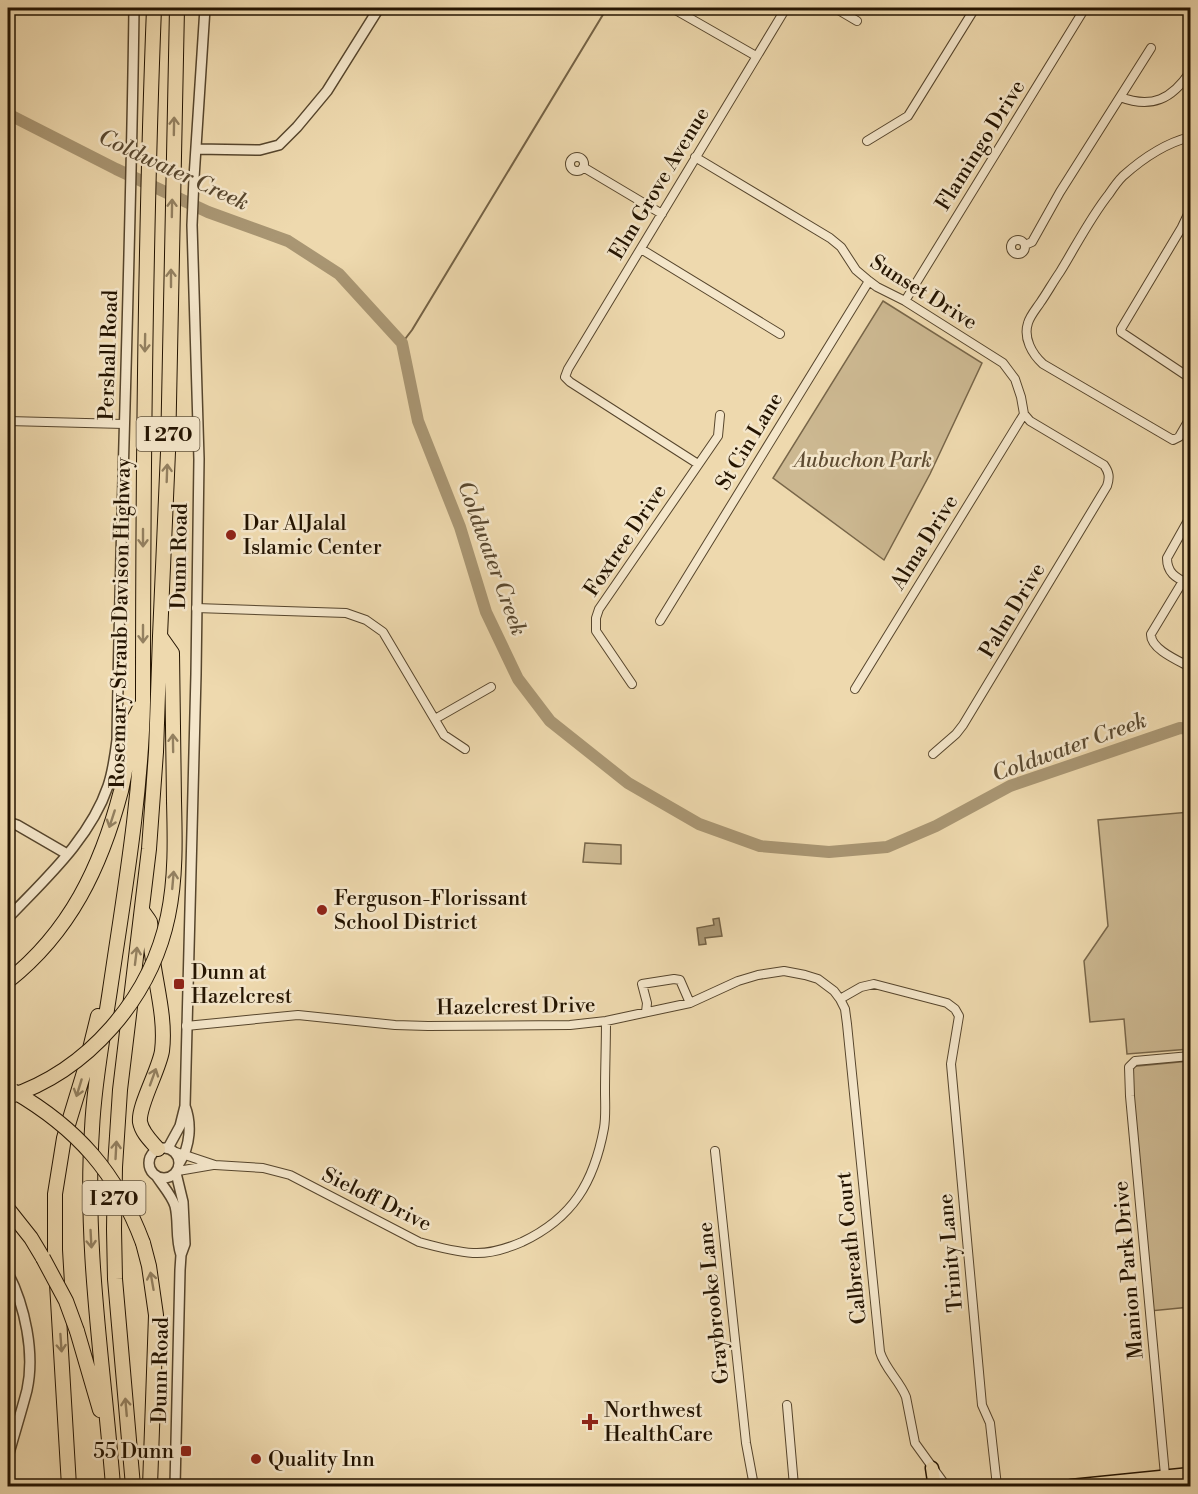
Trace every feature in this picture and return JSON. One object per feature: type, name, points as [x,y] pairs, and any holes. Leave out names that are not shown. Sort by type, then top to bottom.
[{"type":"highway","name":"Rosemary Straub Davison Highway","points":[[113,1486],[93,1267],[90,1184],[99,1054],[134,828],[141,754],[148,200],[154,8]]},
{"type":"highway","name":"Rosemary Straub Davison Highway","points":[[133,1486],[116,1297],[114,1204],[120,1090],[142,910],[155,777],[168,442],[177,8]]},
{"type":"highway","points":[[8,1097],[51,1077],[87,1052],[118,1020],[142,985],[162,938],[171,900],[175,856],[172,653],[160,636]]},
{"type":"highway","points":[[8,981],[35,958],[67,920],[90,877],[116,810],[126,768],[132,723],[142,702]]},
{"type":"highway","points":[[142,910],[150,921],[162,1040],[159,1061],[145,1101],[140,1124],[148,1139],[174,1159]]},
{"type":"highway","points":[[69,1486],[55,1250],[55,1194],[64,1138],[85,1069],[96,1021],[109,992]]},
{"type":"highway","points":[[8,1089],[51,1116],[88,1149],[117,1188],[143,1243],[149,1266],[156,1315],[150,1486]]},
{"type":"highway","points":[[8,1209],[31,1238],[66,1301],[78,1331],[108,1436]]},
{"type":"main road","points":[[932,1468],[933,1486]]},
{"type":"main road","points":[[1071,1486],[1165,1482],[1191,1474]]},
{"type":"street","name":"Pershall Road","points":[[8,918],[67,854],[87,828],[98,810],[114,764],[117,741],[134,8]]},
{"type":"street","name":"Dunn Road","points":[[175,1486],[180,1270],[181,1255],[185,1244],[183,1202],[174,1159],[185,1106],[199,459],[192,225],[206,8]]},
{"type":"street","points":[[196,149],[260,150],[279,145],[327,91],[377,8]]},
{"type":"street","points":[[672,8],[756,56]]},
{"type":"street","name":"Elm Grove Avenue","points":[[698,464],[565,377],[786,8]]},
{"type":"street","points":[[835,8],[857,21]]},
{"type":"street","points":[[867,141],[908,116],[975,8]]},
{"type":"street","name":"Flamingo Drive","points":[[905,301],[1085,8]]},
{"type":"street","points":[[1026,245],[1032,242],[1060,192],[1151,48]]},
{"type":"street","points":[[1120,97],[1140,102],[1159,100],[1174,91],[1191,72]]},
{"type":"street","points":[[1191,136],[1178,140],[1148,157],[1121,177],[1098,207],[1027,323],[1027,339],[1031,350],[1043,364],[1173,440],[1179,436],[1191,418]]},
{"type":"street","name":"Sunset Drive","points":[[695,157],[830,238],[841,247],[856,270],[869,281],[1003,363],[1015,379],[1024,414]]},
{"type":"street","points":[[584,167],[662,214]]},
{"type":"street","points":[[1191,210],[1121,332],[1191,378]]},
{"type":"street","points":[[1182,227],[1191,232]]},
{"type":"street","points":[[641,249],[780,334]]},
{"type":"street","name":"St Cin Lane","points":[[660,621],[869,281]]},
{"type":"street","name":"Palm Drive","points":[[933,754],[963,725],[1107,486],[1109,475],[1104,465],[1030,421],[1024,414]]},
{"type":"street","name":"Alma Drive","points":[[855,688],[1024,414]]},
{"type":"street","name":"Foxtree Drive","points":[[632,684],[596,631],[596,618],[599,609],[718,436],[720,416]]},
{"type":"street","points":[[8,421],[124,424]]},
{"type":"street","points":[[1191,517],[1188,528],[1167,558],[1169,571],[1187,583],[1150,638],[1161,650],[1191,667]]},
{"type":"street","points":[[196,608],[346,613],[366,620],[383,632],[444,735],[465,749]]},
{"type":"street","points":[[435,719],[491,687]]},
{"type":"street","points":[[8,822],[18,825],[67,854]]},
{"type":"street","name":"Hazelcrest Drive","points":[[186,1026],[298,1015],[428,1026],[564,1026],[606,1022],[690,1003],[738,981],[784,971],[818,979],[834,991]]},
{"type":"street","points":[[646,1012],[648,1003],[642,984],[680,980],[690,1003]]},
{"type":"street","name":"Trinity Lane","points":[[840,999],[861,987],[874,984],[947,1003],[955,1009],[959,1016],[951,1064],[982,1405],[990,1424],[997,1486]]},
{"type":"street","name":"Calbreath Court","points":[[834,991],[845,1009],[847,1024],[882,1361],[904,1391],[915,1443],[946,1486]]},
{"type":"street","name":"Sieloff Drive","points":[[174,1159],[214,1165],[262,1168],[290,1175],[419,1242],[447,1250],[476,1253],[508,1248],[538,1234],[566,1214],[584,1190],[597,1160],[605,1125],[606,1022]]},
{"type":"street","name":"Manion Park Drive","points":[[1165,1482],[1130,1096],[1130,1067],[1135,1061],[1191,1056]]},
{"type":"street","name":"Dunn Road","points":[[174,1159],[188,1147],[189,1116],[185,1106]]},
{"type":"street","name":"Graybrooke Lane","points":[[715,1151],[746,1443],[754,1486]]},
{"type":"street","points":[[151,1156],[174,1159],[170,1178],[157,1177],[150,1170],[151,1156]]},
{"type":"street","name":"Sieloff Drive","points":[[174,1159],[214,1165]]},
{"type":"street","name":"Dunn Road","points":[[157,1177],[174,1202],[177,1244],[181,1255]]},
{"type":"street","points":[[8,1273],[22,1307],[27,1330],[29,1366],[27,1388],[8,1457]]},
{"type":"street","points":[[787,1405],[794,1486]]},
{"type":"green space","name":"Aubuchon Park","points":[[883,301],[982,363],[930,474],[884,560],[773,478]]},
{"type":"green space","points":[[1190,812],[1190,1049],[1127,1054],[1124,1019],[1090,1022],[1084,961],[1108,926],[1098,820]]},
{"type":"green space","points":[[585,843],[621,845],[621,864],[583,862]]},
{"type":"green space","points":[[1190,1061],[1190,1307],[1150,1311],[1127,1067]]},
{"type":"shaded area","points":[[719,918],[722,936],[705,938],[706,944],[699,945],[697,928],[714,925],[713,919]]},
{"type":"waterway","points":[[402,343],[607,8]]},
{"type":"waterway","name":"Coldwater Creek","points":[[8,114],[116,169],[208,212],[288,241],[339,274],[402,343],[418,421],[460,527],[486,612],[518,679],[550,721],[628,783],[699,824],[760,846],[829,852],[887,847],[936,826],[1010,786],[1180,728],[1190,729]]},
{"type":"place","name":"Dar AlJalal Islamic Center","points":[[231,535]]},
{"type":"place","name":"Ferguson-Florissant School District","points":[[322,910]]},
{"type":"place","name":"Dunn at Hazelcrest","points":[[179,984]]},
{"type":"place","name":"Northwest HealthCare","points":[[590,1422]]},
{"type":"place","name":"55 Dunn","points":[[186,1451]]},
{"type":"place","name":"Quality Inn","points":[[256,1459]]}]
